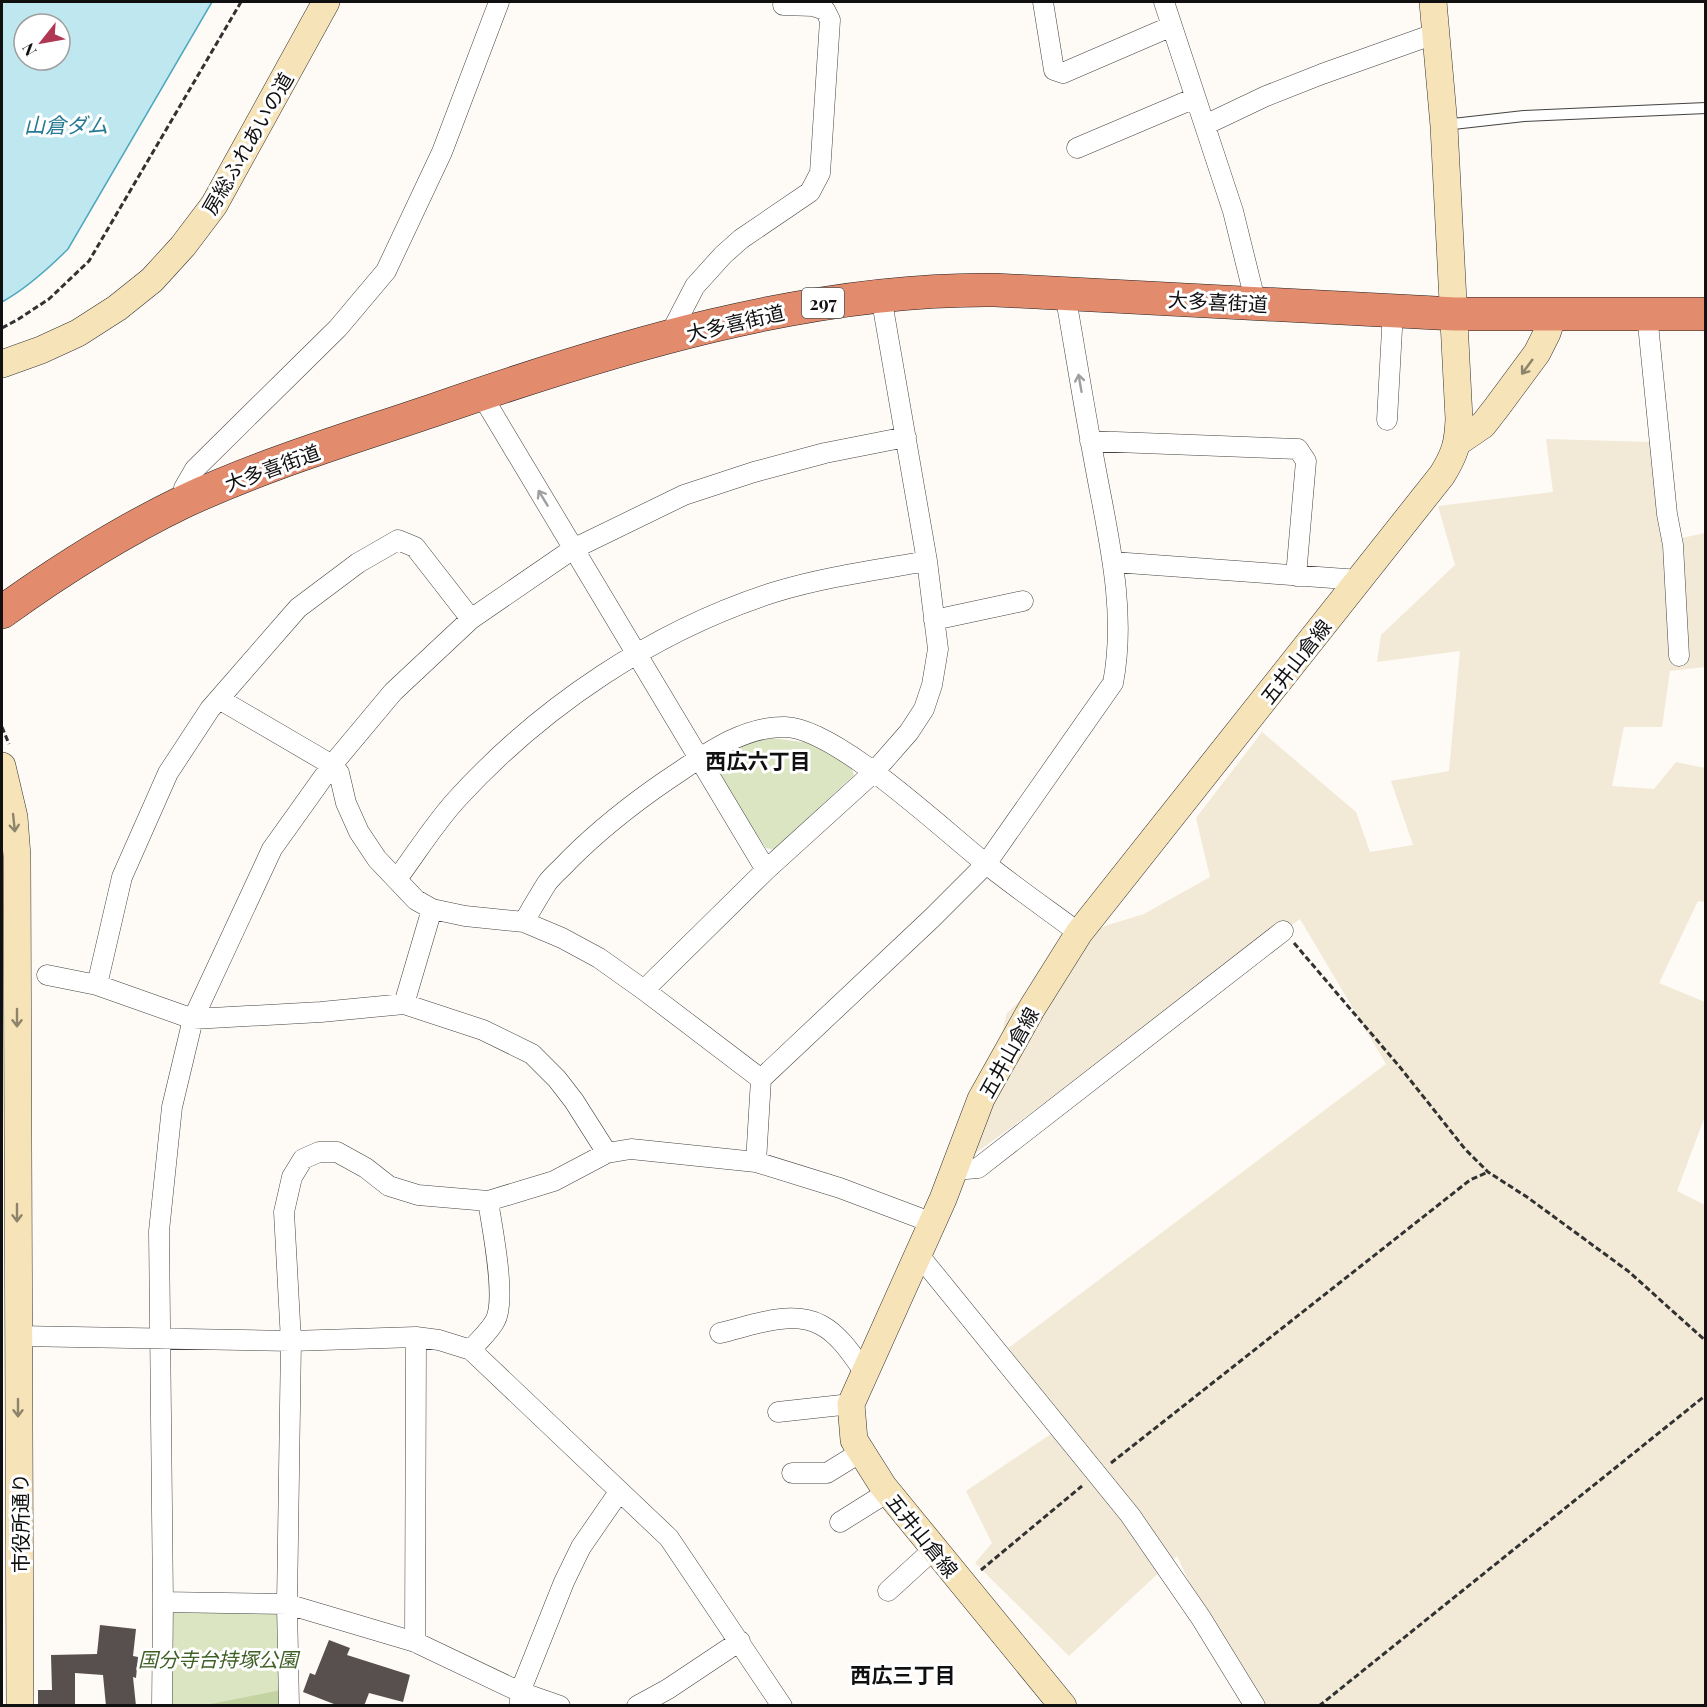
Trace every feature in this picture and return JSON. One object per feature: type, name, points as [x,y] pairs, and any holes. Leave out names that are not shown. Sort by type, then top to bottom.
[{"type":"highway","name":"大多喜街道","points":[[2,612],[47,579],[183,502],[263,470],[542,373],[668,338],[790,309],[881,296],[964,290],[1065,293],[1455,314],[1706,314]]},
{"type":"main road","name":"房総ふれあいの道","points":[[2,364],[69,337],[117,309],[152,280],[183,246],[214,206],[326,2]]},
{"type":"main road","name":"五井山倉線","points":[[1062,1706],[888,1492],[854,1440],[851,1404],[933,1223],[981,1099],[1032,1008],[1079,933],[1360,580],[1453,458],[1458,442],[1459,419],[1455,314],[1444,126],[1433,2]]},
{"type":"main road","points":[[1458,442],[1483,425],[1497,407],[1537,353],[1553,315]]},
{"type":"main road","name":"市役所通り","points":[[2,766],[14,817],[17,856],[20,1706]]},
{"type":"street","points":[[183,502],[184,488],[195,469],[338,328],[386,271],[442,152],[499,2]]},
{"type":"street","points":[[1043,2],[1054,70],[1063,73],[1172,26]]},
{"type":"street","points":[[1164,2],[1233,211],[1256,304]]},
{"type":"street","points":[[668,338],[695,286],[723,255],[741,239],[810,192],[820,173],[830,20],[825,10],[813,6],[783,5]]},
{"type":"street","points":[[1204,125],[1266,96],[1437,33]]},
{"type":"street","points":[[1077,148],[1195,98]]},
{"type":"street","points":[[756,1162],[761,1079],[986,864],[1113,683],[1118,655],[1118,620],[1113,562],[1065,293]]},
{"type":"street","points":[[644,990],[766,870],[874,772],[909,732],[924,709],[932,685],[938,650],[927,561],[881,296]]},
{"type":"street","points":[[1387,420],[1392,311]]},
{"type":"street","points":[[1647,314],[1667,514],[1673,545],[1679,656]]},
{"type":"street","points":[[481,394],[766,870]]},
{"type":"street","points":[[162,1706],[159,1231],[172,1107],[193,1018],[272,849],[332,765],[393,692],[471,619],[573,549],[684,495],[754,472],[825,453],[906,438]]},
{"type":"street","points":[[1090,441],[1298,449],[1306,461],[1296,576]]},
{"type":"street","points":[[97,985],[122,878],[168,773],[210,709],[298,608],[358,563],[398,540],[415,547],[471,619]]},
{"type":"street","points":[[397,879],[456,800],[517,738],[635,653],[706,618],[775,592],[835,577],[927,561]]},
{"type":"street","points":[[1113,562],[1360,580]]},
{"type":"street","points":[[934,620],[1023,601]]},
{"type":"street","points":[[219,699],[332,765],[339,773],[346,803],[359,832],[377,859],[416,900],[432,909],[465,916],[524,922],[562,938],[590,953],[644,990],[761,1079]]},
{"type":"street","points":[[524,922],[549,881],[596,833],[647,794],[699,759],[739,736],[761,729],[786,727],[803,730],[825,739],[874,772],[986,864],[1079,933]]},
{"type":"street","points":[[404,1004],[432,909]]},
{"type":"street","points":[[954,1170],[978,1168],[1283,931]]},
{"type":"street","points":[[47,975],[97,985],[193,1018],[321,1012],[404,1004],[483,1030],[532,1054],[557,1079],[607,1153]]},
{"type":"street","points":[[289,1706],[287,1604],[291,1341],[284,1212],[292,1177],[303,1159],[319,1152],[338,1152],[366,1168],[389,1186],[418,1195],[488,1201],[554,1181],[607,1153],[632,1149],[756,1162],[840,1188],[933,1223]]},
{"type":"street","points":[[471,1350],[496,1320],[499,1299],[498,1273],[488,1201]]},
{"type":"street","points":[[918,1254],[1130,1515],[1195,1609],[1255,1706]]},
{"type":"street","points":[[720,1333],[793,1317],[821,1324],[843,1344],[865,1373]]},
{"type":"street","points":[[18,1336],[291,1341],[416,1337],[439,1340],[471,1350],[669,1538],[782,1706]]},
{"type":"street","points":[[415,1642],[416,1337]]},
{"type":"street","points":[[778,1412],[851,1404]]},
{"type":"street","points":[[792,1473],[827,1473],[861,1452]]},
{"type":"street","points":[[520,1699],[564,1582],[581,1547],[619,1492]]},
{"type":"street","points":[[840,1522],[888,1492]]},
{"type":"street","points":[[888,1591],[934,1549]]},
{"type":"street","points":[[163,1602],[287,1604],[415,1642],[520,1699],[561,1706]]},
{"type":"street","points":[[637,1706],[668,1689],[740,1641]]},
{"type":"lane","points":[[1444,126],[1524,116],[1706,108]]},
{"type":"path","points":[[2,328],[49,299],[89,261],[241,2]]},
{"type":"path","points":[[1283,931],[1399,1066],[1465,1149],[1488,1172],[1527,1197],[1628,1271],[1706,1341]]},
{"type":"path","points":[[963,1585],[1097,1474],[1470,1180],[1488,1172]]},
{"type":"path","points":[[1319,1706],[1706,1395]]},
{"type":"shaded area","points":[[1546,439],[1651,442],[1663,542],[1705,533],[1705,667],[1670,671],[1662,727],[1624,727],[1612,786],[1654,789],[1676,762],[1705,768],[1705,902],[1698,901],[1659,983],[1705,1002],[1705,1116],[1677,1191],[1705,1205],[1705,1705],[1261,1705],[1229,1667],[1177,1556],[1069,1656],[975,1563],[992,1543],[966,1491],[1054,1432],[999,1355],[1386,1064],[1300,919],[970,1157],[1007,1013],[1095,929],[1144,914],[1210,877],[1196,818],[1262,732],[1356,812],[1370,852],[1413,845],[1391,781],[1449,771],[1460,651],[1377,662],[1381,635],[1455,565],[1438,506],[1553,492]]},
{"type":"green space","points":[[772,738],[816,744],[850,764],[854,775],[774,850],[766,848],[716,772],[717,759],[735,745]]},
{"type":"green space","name":"国分寺台持塚公園","points":[[175,1609],[278,1611],[281,1705],[168,1705],[167,1617]]},
{"type":"green space","points":[[281,1690],[281,1705],[206,1705]]},
{"type":"water","name":"山倉ダム","points":[[2,2],[212,2],[68,249],[20,291],[2,302]]},
{"type":"building","points":[[100,1625],[136,1629],[133,1656],[138,1657],[136,1678],[133,1677],[136,1706],[106,1706],[103,1675],[75,1673],[75,1706],[38,1706],[38,1690],[52,1690],[51,1655],[97,1654]]},
{"type":"building","points":[[329,1640],[350,1648],[347,1655],[410,1675],[403,1702],[369,1693],[364,1706],[339,1706],[303,1692],[310,1673],[315,1675]]},
{"type":"district","name":"西広六丁目","points":[[758,760]]},
{"type":"district","name":"西広三丁目","points":[[903,1674]]}]
